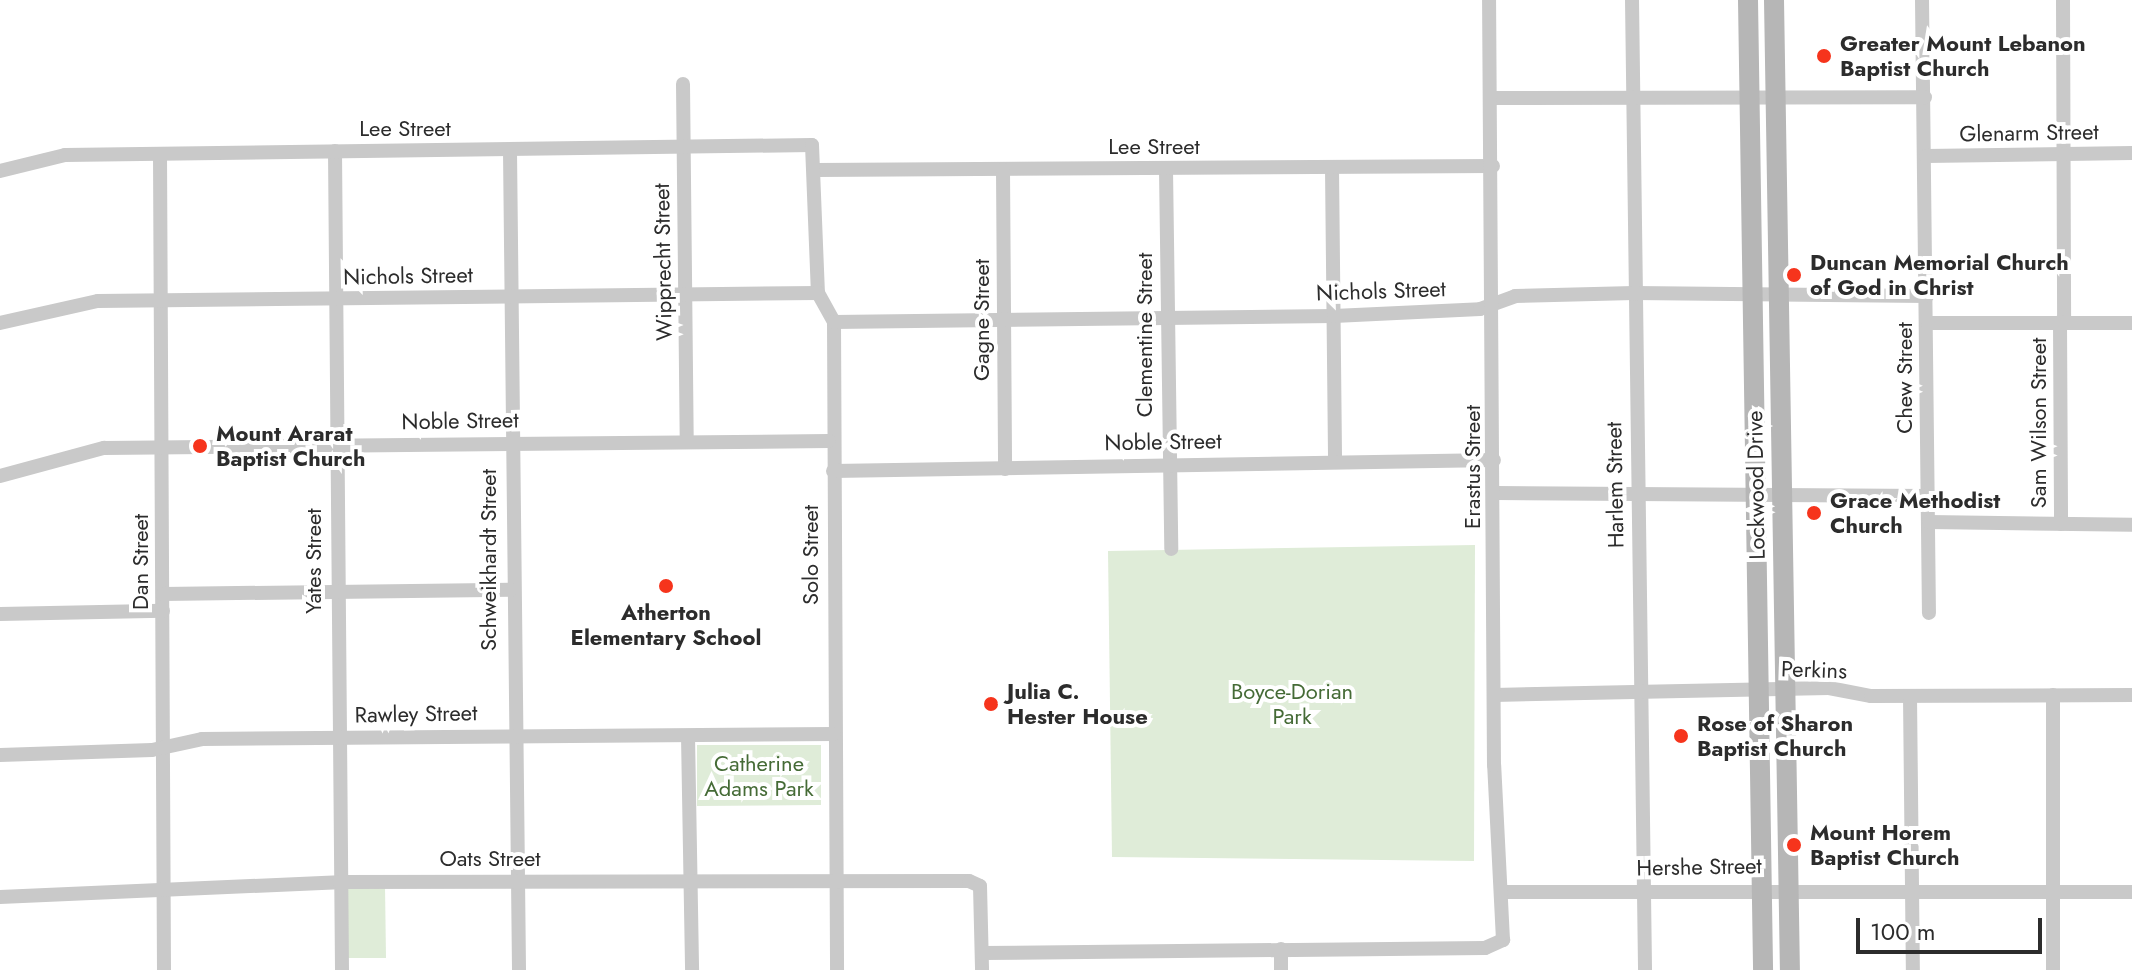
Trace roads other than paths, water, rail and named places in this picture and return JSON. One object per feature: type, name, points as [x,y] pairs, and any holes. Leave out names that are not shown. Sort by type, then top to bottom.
[{"type":"main road","name":"Lockwood Drive","points":[[1748,0],[1758,887],[1763,970]]},
{"type":"main road","name":"Lockwood Drive","points":[[1774,0],[1785,887],[1790,970]]},
{"type":"street","name":"Erastus Street","points":[[1281,949],[1485,948],[1505,934],[1506,892],[1494,695],[1496,301],[1489,0]]},
{"type":"street","name":"Harlem Street","points":[[1632,0],[1636,495],[1645,970]]},
{"type":"street","name":"Chew Street","points":[[1922,0],[1929,613]]},
{"type":"street","name":"Sam Wilson Street","points":[[2061,524],[2063,0]]},
{"type":"street","name":"Wipprecht Street","points":[[683,84],[687,440]]},
{"type":"street","points":[[1493,98],[1925,97]]},
{"type":"street","name":"Lee Street","points":[[0,171],[65,155],[812,145],[816,170],[1493,166]]},
{"type":"street","name":"Yates Street","points":[[335,151],[335,592],[342,970]]},
{"type":"street","name":"Schweikhardt Street","points":[[510,151],[512,735],[519,970]]},
{"type":"street","name":"Glenarm Street","points":[[1926,156],[2132,153]]},
{"type":"street","name":"Dan Street","points":[[160,154],[164,446],[164,970]]},
{"type":"street","points":[[1332,168],[1335,461]]},
{"type":"street","name":"Clementine Street","points":[[1166,169],[1169,318],[1167,464],[1171,549]]},
{"type":"street","points":[[816,170],[818,293],[834,322]]},
{"type":"street","name":"Gagne Street","points":[[1003,170],[1005,469]]},
{"type":"street","name":"Nichols Street","points":[[0,323],[98,301],[818,293]]},
{"type":"street","name":"Nichols Street","points":[[834,322],[1334,316],[1480,309],[1496,301],[1634,293],[1927,296]]},
{"type":"street","name":"Solo Street","points":[[834,322],[829,441],[833,471],[837,970]]},
{"type":"street","points":[[1928,323],[2132,323]]},
{"type":"street","name":"Noble Street","points":[[0,476],[97,448],[829,441]]},
{"type":"street","name":"Noble Street","points":[[833,471],[1494,460]]},
{"type":"street","points":[[1496,493],[1927,496]]},
{"type":"street","points":[[1929,522],[2132,525]]},
{"type":"street","points":[[163,594],[511,590]]},
{"type":"street","points":[[0,614],[163,611]]},
{"type":"street","name":"Perkins","points":[[1494,695],[1782,690],[1910,696],[2132,695]]},
{"type":"street","points":[[2053,695],[2053,970]]},
{"type":"street","points":[[1910,696],[1913,970]]},
{"type":"street","name":"Rawley Street","points":[[0,755],[162,748],[202,739],[834,734]]},
{"type":"street","points":[[688,736],[692,970]]},
{"type":"street","name":"Oats Street","points":[[0,897],[339,882],[835,878],[980,886],[982,953]]},
{"type":"street","name":"Hershe Street","points":[[1506,892],[1758,887],[1912,893],[2132,892]]},
{"type":"street","points":[[982,970],[982,953],[1281,949],[1281,970]]},
{"type":"place","name":"Greater Mount Lebanon Baptist Church","points":[[1824,56]]},
{"type":"place","name":"Duncan Memorial Church of God in Christ","points":[[1794,275]]},
{"type":"place","name":"Mount Ararat Baptist Church","points":[[200,446]]},
{"type":"place","name":"Grace Methodist Church","points":[[1814,513]]},
{"type":"place","name":"Atherton Elementary School","points":[[666,586]]},
{"type":"place","name":"Julia C. Hester House","points":[[991,704]]},
{"type":"place","name":"Rose of Sharon Baptist Church","points":[[1681,736]]},
{"type":"place","name":"Mount Horem Baptist Church","points":[[1794,845]]},
{"type":"park label","name":"Boyce-Dorian Park","points":[[1292,704]]},
{"type":"park label","name":"Catherine Adams Park","points":[[759,776]]}]
